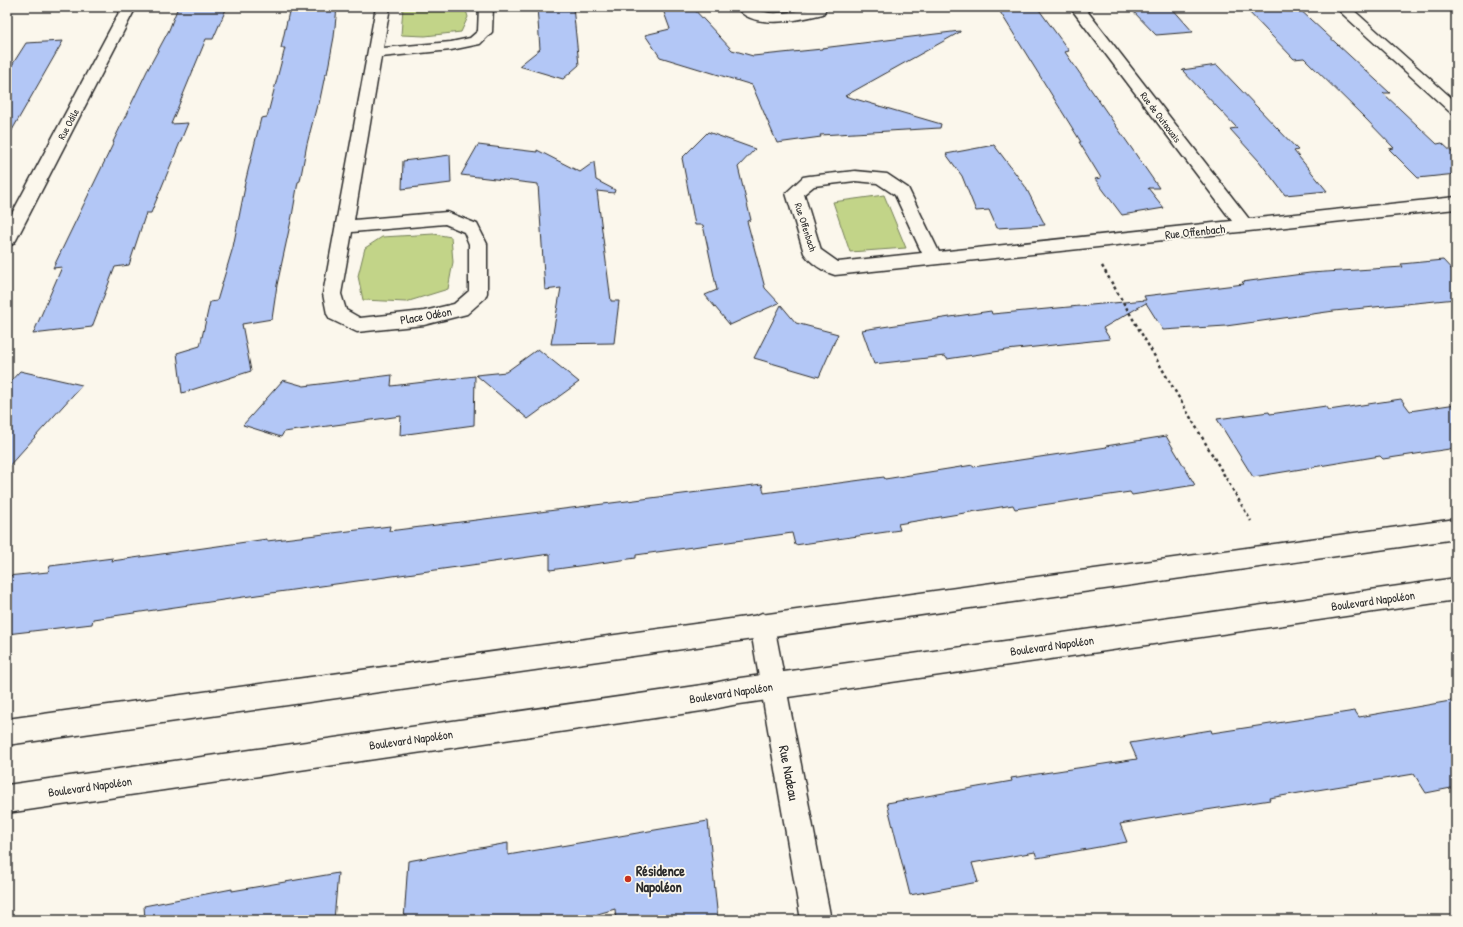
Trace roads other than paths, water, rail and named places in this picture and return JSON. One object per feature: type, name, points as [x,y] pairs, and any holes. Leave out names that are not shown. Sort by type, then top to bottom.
[{"type":"street","name":"Rue Odile","points":[[7,240],[129,7]]},
{"type":"street","name":"Place Odéon","points":[[345,227],[447,218],[471,228],[478,244],[478,293],[460,310],[424,318],[357,325],[336,314],[332,294],[383,7]]},
{"type":"street","points":[[376,53],[451,46],[474,41],[485,32],[486,7]]},
{"type":"street","points":[[743,7],[747,12],[762,18],[801,15],[818,11],[820,7]]},
{"type":"street","name":"Rue de Outaouais","points":[[1077,7],[1245,226]]},
{"type":"street","points":[[1342,7],[1456,110]]},
{"type":"street","name":"Rue Offenbach","points":[[933,258],[902,192],[881,178],[856,176],[809,181],[795,193],[813,253],[835,269],[1456,203]]},
{"type":"street","points":[[7,732],[1456,529]]},
{"type":"street","name":"Boulevard Napoléon","points":[[7,799],[774,686],[1456,589]]},
{"type":"street","name":"Rue Nadeau","points":[[762,626],[816,920]]},
{"type":"place","name":"Résidence Napoléon","points":[[628,879]]}]
